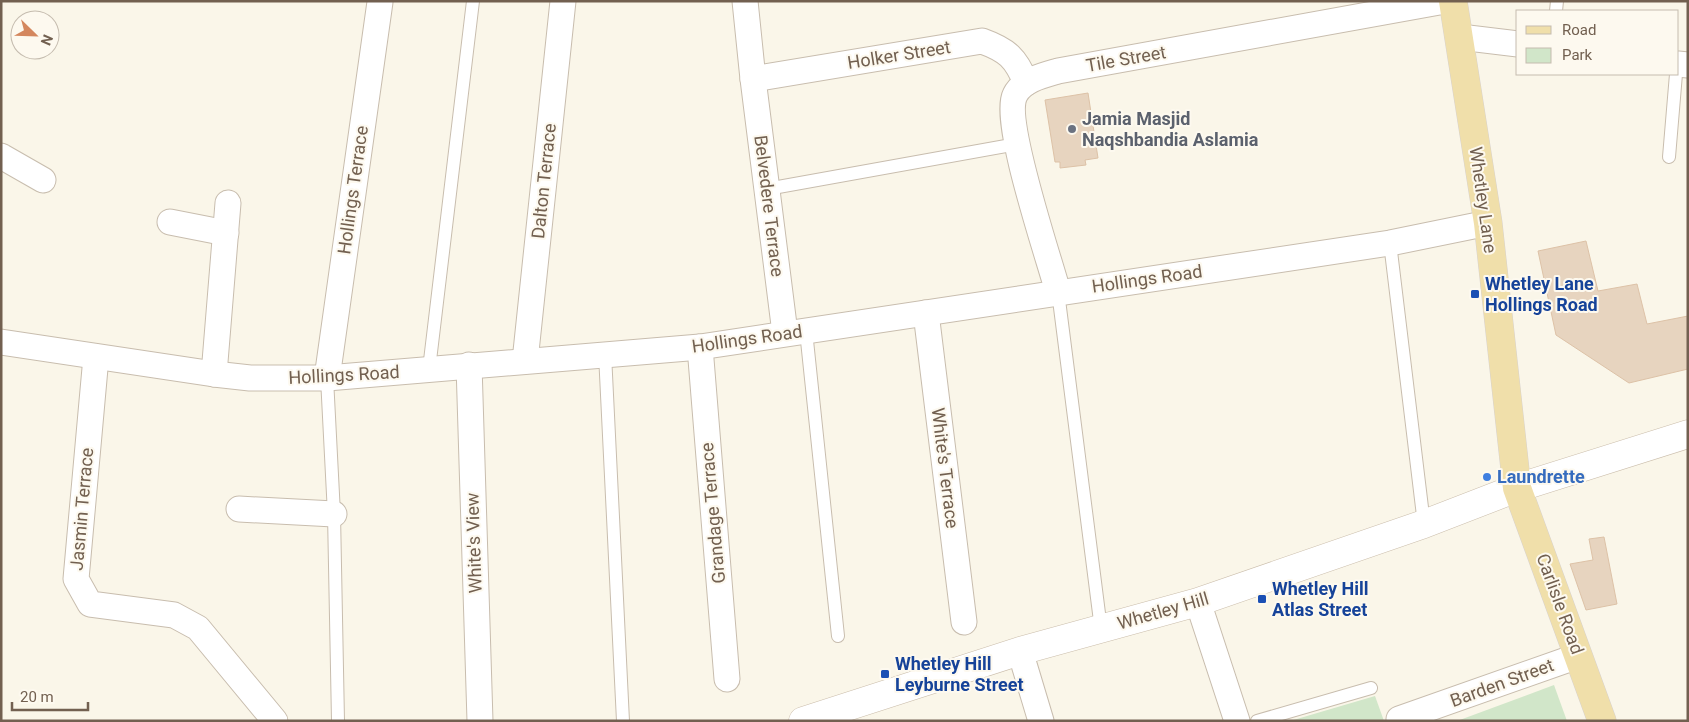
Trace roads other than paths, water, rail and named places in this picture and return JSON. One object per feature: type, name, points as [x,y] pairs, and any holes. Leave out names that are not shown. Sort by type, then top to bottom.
[{"type":"main road","name":"Whetley Lane","points":[[1453,1],[1488,224],[1518,488]]},
{"type":"main road","name":"Whetley Hill","points":[[815,719],[1020,651],[1198,602],[1424,524],[1518,488],[1688,434]]},
{"type":"main road","name":"Carlisle Road","points":[[1518,488],[1602,721]]},
{"type":"street","name":"Dalton Terrace","points":[[525,361],[564,1]]},
{"type":"street","name":"Belvedere Terrace","points":[[746,1],[753,79],[767,188],[795,332]]},
{"type":"street","name":"Tile Street","points":[[1026,83],[1042,75],[1058,71],[1445,1]]},
{"type":"street","name":"Hollings Terrace","points":[[326,378],[380,2]]},
{"type":"street","points":[[1460,37],[1516,44]]},
{"type":"street","name":"Holker Street","points":[[753,79],[982,41],[1001,48],[1018,64],[1026,83]]},
{"type":"street","points":[[1026,83],[1015,94],[1012,116],[1017,144],[1058,292]]},
{"type":"street","points":[[1,156],[44,180]]},
{"type":"street","points":[[214,374],[228,203]]},
{"type":"street","points":[[170,222],[226,233]]},
{"type":"street","name":"Hollings Road","points":[[1,342],[250,378],[326,378],[700,347],[1390,243],[1488,224]]},
{"type":"street","name":"White's Terrace","points":[[926,313],[964,622]]},
{"type":"street","name":"Grandage Terrace","points":[[700,347],[727,679]]},
{"type":"street","name":"Jasmin Terrace","points":[[96,357],[76,579],[90,604],[174,615],[198,628],[276,721]]},
{"type":"street","name":"White's View","points":[[469,365],[480,721]]},
{"type":"street","points":[[239,509],[334,514]]},
{"type":"street","points":[[1198,602],[1237,721]]},
{"type":"street","points":[[1020,651],[1041,721]]},
{"type":"street","name":"Barden Street","points":[[1398,720],[1578,656]]},
{"type":"lane","points":[[380,2],[384,1]]},
{"type":"lane","points":[[429,369],[474,1]]},
{"type":"lane","points":[[1669,157],[1676,75]]},
{"type":"lane","points":[[767,188],[1017,144]]},
{"type":"lane","points":[[1390,243],[1424,524]]},
{"type":"lane","points":[[1058,292],[1101,629]]},
{"type":"lane","points":[[795,332],[838,636]]},
{"type":"lane","points":[[604,354],[623,721]]},
{"type":"lane","points":[[326,378],[334,514],[338,721]]},
{"type":"lane","points":[[1257,721],[1371,688]]},
{"type":"place","name":"Jamia Masjid Naqshbandia Aslamia","points":[[1072,129]]},
{"type":"place","name":"Whetley Lane Hollings Road","points":[[1475,294]]},
{"type":"place","name":"Laundrette","points":[[1487,477]]},
{"type":"place","name":"Whetley Hill Atlas Street","points":[[1262,599]]},
{"type":"place","name":"Whetley Hill Leyburne Street","points":[[885,674]]}]
